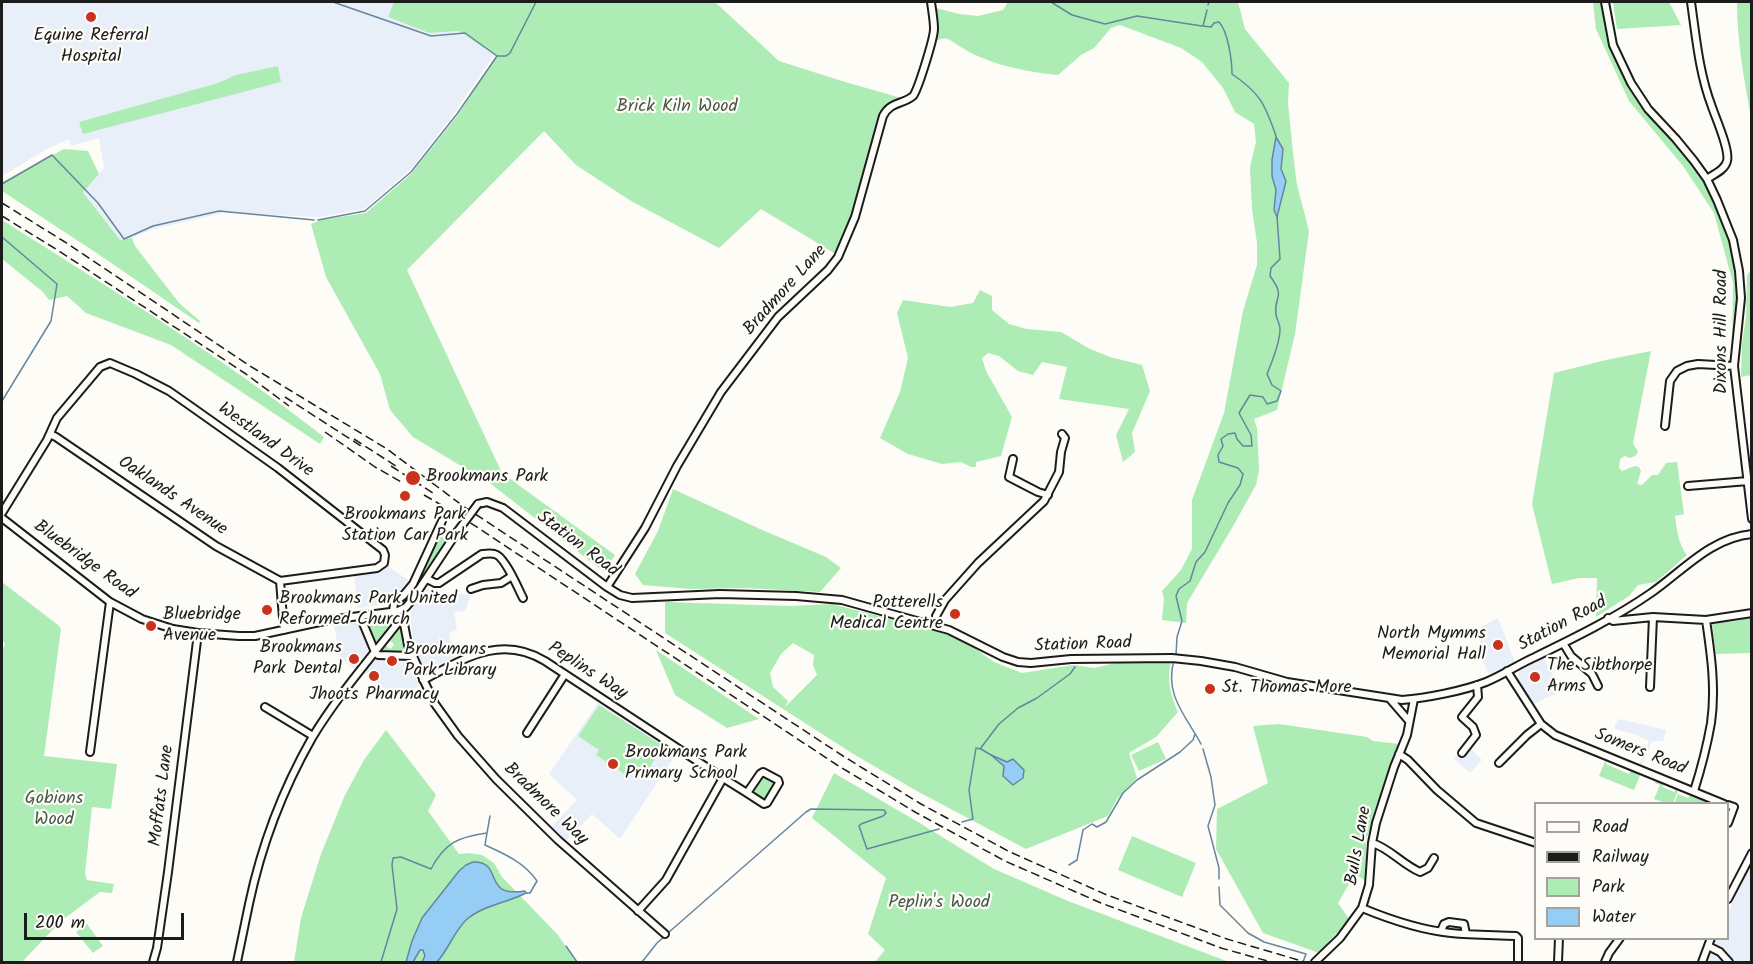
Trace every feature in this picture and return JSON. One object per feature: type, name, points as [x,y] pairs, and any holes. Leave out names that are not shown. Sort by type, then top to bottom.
[{"type":"street","name":"Bradmore Lane","points":[[607,587],[645,528],[677,466],[727,384],[778,317],[828,270],[843,250],[855,217],[883,116],[892,105],[907,100],[917,90],[934,30],[931,2]]},
{"type":"street","name":"Dixons Hill Road","points":[[1605,2],[1613,45],[1632,86],[1648,109],[1695,161],[1718,200],[1729,230],[1739,271],[1741,298],[1734,366],[1752,519]]},
{"type":"street","points":[[1690,2],[1702,77],[1728,156],[1724,167],[1707,179]]},
{"type":"street","name":"Westland Drive","points":[[50,434],[57,418],[93,375],[100,367],[110,363],[169,392],[278,468],[382,550],[385,555],[384,563],[377,568],[280,581]]},
{"type":"street","points":[[1665,426],[1670,381],[1677,371],[1698,364],[1734,366]]},
{"type":"street","points":[[2,513],[50,434]]},
{"type":"street","name":"Oaklands Avenue","points":[[50,434],[216,546],[280,581]]},
{"type":"street","points":[[936,626],[936,616],[945,600],[978,563],[1048,495],[1059,472],[1065,438],[1062,434]]},
{"type":"street","points":[[1743,438],[1752,436]]},
{"type":"street","points":[[1014,459],[1009,477],[1048,495]]},
{"type":"street","points":[[1688,486],[1748,481]]},
{"type":"street","name":"Station Road","points":[[395,611],[410,603],[478,504],[487,502],[502,508],[607,587],[620,595],[632,598],[720,594],[842,600],[949,630],[1018,662],[1174,658],[1234,667],[1287,682],[1390,699],[1414,699],[1477,685],[1507,671],[1563,643],[1653,591],[1707,550],[1736,537],[1752,534]]},
{"type":"street","name":"Bluebridge Road","points":[[2,518],[110,602],[157,625],[198,633],[261,635],[329,620],[395,611]]},
{"type":"street","points":[[395,611],[394,603],[413,584],[442,521]]},
{"type":"street","points":[[427,579],[439,583],[482,554],[489,553],[500,557],[523,598]]},
{"type":"street","points":[[471,590],[483,585],[501,583],[512,576]]},
{"type":"street","points":[[280,581],[284,630]]},
{"type":"street","points":[[413,584],[420,589]]},
{"type":"street","points":[[90,752],[110,602]]},
{"type":"street","name":"Bradmore Way","points":[[395,611],[399,620],[404,624],[408,645],[423,680],[446,720],[496,779],[558,840],[666,934]]},
{"type":"street","points":[[1608,618],[1613,621],[1653,617],[1706,621],[1752,613]]},
{"type":"street","points":[[360,616],[378,655],[412,656]]},
{"type":"street","points":[[1650,687],[1653,617]]},
{"type":"street","points":[[237,963],[262,856],[297,767],[313,736],[399,620]]},
{"type":"street","name":"Somers Road","points":[[1507,671],[1541,724],[1555,735],[1694,791],[1703,762],[1713,706],[1713,672],[1706,621]]},
{"type":"street","name":"Moffats Lane","points":[[153,963],[168,872],[198,633]]},
{"type":"street","points":[[1563,643],[1570,656],[1592,674],[1598,686]]},
{"type":"street","name":"Peplins Way","points":[[423,680],[478,653],[499,649],[530,653],[764,804],[767,803],[779,783],[778,780],[764,772],[760,774],[747,793]]},
{"type":"street","points":[[527,733],[565,674]]},
{"type":"street","points":[[1462,753],[1476,735],[1473,727],[1462,717],[1478,697],[1477,685]]},
{"type":"street","points":[[1390,699],[1409,721]]},
{"type":"street","name":"Bulls Lane","points":[[1315,963],[1340,938],[1362,908],[1369,885],[1372,843],[1385,794],[1407,735],[1414,699]]},
{"type":"street","points":[[265,708],[313,736]]},
{"type":"street","points":[[1499,763],[1541,724]]},
{"type":"street","points":[[1400,754],[1471,820],[1481,826],[1534,842]]},
{"type":"street","points":[[638,911],[666,880],[723,778]]},
{"type":"street","points":[[1694,791],[1721,802]]},
{"type":"street","points":[[1729,805],[1734,807],[1729,820]]},
{"type":"street","points":[[1372,843],[1381,845],[1389,853],[1420,872],[1428,868],[1434,858]]},
{"type":"street","points":[[1729,898],[1752,853]]},
{"type":"street","points":[[1362,908],[1412,926],[1466,934],[1516,936],[1518,938],[1518,960]]},
{"type":"street","points":[[1440,931],[1444,924],[1449,922],[1464,924],[1466,934]]},
{"type":"street","points":[[1558,963],[1559,940]]},
{"type":"street","points":[[1609,940],[1615,944]]},
{"type":"street","points":[[1605,963],[1619,940]]},
{"type":"street","points":[[1702,963],[1711,940]]},
{"type":"street","points":[[1708,946],[1720,952],[1729,963]]},
{"type":"shaded area","points":[[2,2],[394,2],[388,17],[429,33],[459,31],[494,55],[455,112],[410,170],[364,209],[319,217],[223,213],[153,229],[132,238],[120,240],[83,191],[104,168],[99,138],[71,146],[69,139],[47,149],[2,176]]},
{"type":"shaded area","points":[[388,566],[411,582],[403,592],[385,604],[358,608],[354,576],[383,571]]},
{"type":"shaded area","points":[[428,588],[431,591],[471,595],[465,611],[454,612],[457,630],[449,633],[455,658],[425,674],[415,651],[410,618],[412,609]]},
{"type":"shaded area","points":[[1498,618],[1515,662],[1490,676],[1480,655],[1480,639],[1484,636],[1480,627]]},
{"type":"shaded area","points":[[360,622],[370,648],[354,669],[332,650],[338,647],[334,625]]},
{"type":"shaded area","points":[[377,657],[407,658],[419,686],[397,699],[364,673]]},
{"type":"shaded area","points":[[1544,658],[1561,691],[1534,704],[1518,679],[1519,670]]},
{"type":"shaded area","name":"Brookmans Park Primary School","points":[[598,703],[676,754],[620,839],[592,814],[566,841],[551,827],[577,800],[549,774]]},
{"type":"shaded area","points":[[1619,719],[1666,730],[1663,741],[1652,741],[1642,765],[1640,764],[1649,741],[1615,729],[1615,724]]},
{"type":"shaded area","points":[[1474,737],[1469,747],[1482,760],[1470,773],[1454,759]]},
{"type":"shaded area","points":[[1751,864],[1751,962],[1706,962],[1714,940],[1729,940],[1729,910]]},
{"type":"green space","name":"Brick Kiln Wood","points":[[394,2],[715,2],[779,61],[901,98],[889,103],[881,112],[857,205],[843,239],[834,253],[761,209],[719,248],[631,201],[576,165],[544,131],[407,270],[502,473],[615,555],[604,572],[491,484],[413,437],[390,410],[380,374],[326,277],[311,224],[320,220],[366,213],[411,174],[458,115],[496,56],[459,31],[429,33],[388,17]]},
{"type":"green space","points":[[1008,2],[1238,2],[1245,29],[1289,83],[1288,103],[1297,185],[1309,231],[1295,334],[1277,410],[1254,419],[1257,428],[1259,470],[1256,485],[1187,603],[1186,623],[1162,620],[1164,598],[1162,591],[1181,570],[1192,549],[1192,500],[1224,413],[1243,311],[1257,265],[1250,167],[1256,142],[1254,124],[1235,112],[1223,88],[1202,62],[1181,48],[1120,25],[1111,28],[1094,48],[1081,55],[1058,75],[991,62],[948,39],[933,43],[937,26],[936,8],[978,16],[1003,10]]},
{"type":"green space","points":[[1593,2],[1601,2],[1613,55],[1621,72],[1642,104],[1703,178],[1716,201],[1735,254],[1738,279],[1739,308],[1734,352],[1732,352],[1733,283],[1714,213],[1683,166],[1629,101],[1596,29]]},
{"type":"green space","points":[[1613,2],[1669,2],[1681,25],[1617,29]]},
{"type":"green space","points":[[1737,2],[1751,2],[1751,117],[1743,74]]},
{"type":"green space","points":[[278,66],[281,82],[83,134],[79,122],[218,83],[236,75]]},
{"type":"green space","points":[[64,149],[88,151],[99,174],[83,192],[120,240],[132,238],[135,246],[179,303],[200,321],[199,323],[2,191],[2,182]]},
{"type":"green space","points":[[2,220],[166,324],[246,379],[324,437],[320,444],[171,345],[86,313],[67,296],[49,300],[43,292],[2,259]]},
{"type":"green space","points":[[1751,271],[1751,375],[1741,377],[1747,275]]},
{"type":"green space","points":[[980,290],[992,296],[992,310],[1009,324],[1027,329],[1061,332],[1090,349],[1142,365],[1150,391],[1132,433],[1135,452],[1123,462],[1116,435],[1129,409],[1059,399],[1067,367],[1042,362],[1033,375],[1018,371],[999,356],[988,353],[982,358],[986,371],[1012,417],[1001,456],[976,462],[976,467],[961,462],[942,464],[908,454],[880,438],[900,392],[908,358],[897,313],[903,300],[950,307],[973,303]]},
{"type":"green space","points":[[1651,351],[1633,443],[1638,452],[1630,458],[1625,456],[1620,459],[1619,468],[1622,471],[1635,466],[1639,467],[1641,471],[1637,484],[1642,485],[1652,475],[1658,475],[1666,463],[1677,462],[1684,514],[1675,516],[1680,541],[1687,555],[1656,582],[1638,585],[1629,596],[1596,617],[1597,578],[1579,578],[1552,584],[1532,504],[1554,373]]},
{"type":"green space","points":[[673,489],[826,557],[841,568],[820,592],[745,588],[691,589],[643,585],[635,574],[658,531]]},
{"type":"green space","points":[[441,536],[448,539],[418,584],[417,580]]},
{"type":"green space","name":"Gobions Wood","points":[[2,582],[61,629],[44,756],[117,764],[111,809],[92,807],[85,873],[87,880],[114,884],[112,893],[100,892],[61,921],[22,962],[2,962],[2,653],[5,643],[2,640]]},
{"type":"green space","points":[[665,602],[791,606],[832,604],[945,633],[970,645],[994,662],[1022,673],[1074,665],[1094,668],[1116,663],[1171,662],[1170,687],[1178,712],[1156,737],[1129,753],[1137,778],[1117,799],[1108,816],[1026,849],[915,790],[850,752],[665,633]],"holes":[[[793,643],[814,655],[813,665],[817,675],[785,707],[788,701],[773,687],[770,673],[781,654]]]},
{"type":"green space","points":[[1751,617],[1751,653],[1716,654],[1712,624]]},
{"type":"green space","points":[[391,619],[394,621],[376,644],[367,622]]},
{"type":"green space","points":[[399,627],[402,628],[405,652],[381,651],[385,645],[391,649],[394,644],[389,640]]},
{"type":"green space","points":[[656,650],[759,719],[727,728],[675,695]]},
{"type":"green space","points":[[599,705],[663,746],[643,778],[630,770],[626,775],[596,755],[599,750],[578,736]]},
{"type":"green space","points":[[1279,724],[1400,744],[1375,809],[1366,842],[1366,881],[1358,876],[1352,886],[1349,884],[1338,903],[1349,919],[1319,953],[1263,933],[1216,849],[1217,809],[1268,783],[1253,726]]},
{"type":"green space","points":[[386,730],[436,795],[428,811],[459,854],[482,855],[494,863],[502,877],[558,935],[576,962],[294,962],[301,918],[321,854],[345,795],[364,760]]},
{"type":"green space","points":[[1158,742],[1166,759],[1139,771],[1131,755]]},
{"type":"green space","points":[[1606,759],[1606,764],[1629,774],[1631,769],[1641,773],[1634,790],[1599,776]]},
{"type":"green space","name":"Peplin's Wood","points":[[834,773],[994,869],[1068,901],[1229,962],[875,962],[885,950],[868,934],[886,878],[812,818]]},
{"type":"green space","points":[[765,774],[777,781],[763,801],[751,793],[751,790]]},
{"type":"green space","points":[[1657,779],[1664,782],[1662,787],[1674,792],[1677,787],[1679,788],[1673,802],[1654,799],[1660,785],[1655,783]]},
{"type":"green space","points":[[1691,793],[1711,801],[1675,802],[1678,794],[1688,798]]},
{"type":"green space","points":[[1132,836],[1196,863],[1182,897],[1118,870]]},
{"type":"green space","points":[[87,924],[103,946],[93,953],[76,932]]},
{"type":"water","points":[[1276,137],[1283,149],[1281,169],[1286,181],[1277,217],[1274,210],[1276,190],[1272,176]]},
{"type":"water","points":[[991,755],[1007,762],[1013,759],[1024,770],[1023,778],[1013,785],[1003,776],[1004,766]]},
{"type":"water","points":[[473,862],[483,863],[488,867],[497,885],[502,889],[511,892],[525,891],[526,893],[480,911],[466,920],[437,962],[422,962],[425,956],[423,950],[420,950],[413,962],[406,962],[422,918],[459,871]]},
{"type":"waterway","points":[[333,2],[431,36],[465,33],[497,56]]},
{"type":"waterway","points":[[318,220],[365,211],[411,172],[457,114],[497,56],[506,56],[510,53],[536,2]]},
{"type":"waterway","points":[[1051,2],[1072,15],[1105,24],[1137,16],[1202,26]]},
{"type":"waterway","points":[[1207,10],[1203,26],[1211,27],[1214,23],[1219,22],[1222,26],[1229,47],[1232,74],[1249,87],[1260,100],[1276,136]]},
{"type":"waterway","points":[[2,184],[52,155],[98,203],[124,239],[153,226],[219,211],[314,220]]},
{"type":"waterway","points":[[1176,655],[1177,637],[1182,621],[1176,596],[1179,589],[1190,581],[1196,562],[1205,552],[1228,503],[1240,485],[1243,474],[1238,468],[1219,462],[1218,455],[1223,446],[1221,439],[1228,434],[1235,433],[1243,446],[1252,446],[1251,435],[1239,413],[1250,395],[1263,397],[1267,404],[1277,401],[1281,391],[1272,385],[1267,374],[1280,334],[1280,325],[1276,315],[1279,293],[1270,276],[1271,268],[1280,259],[1277,216]]},
{"type":"waterway","points":[[2,237],[57,284],[51,321],[2,401]]},
{"type":"waterway","points":[[1174,660],[1172,673],[1174,695],[1201,744]]},
{"type":"waterway","points":[[962,822],[973,819],[969,790],[976,748],[980,749],[999,724],[1018,708],[1037,698],[1070,674],[1075,667]]},
{"type":"waterway","points":[[1069,865],[1077,860],[1083,830],[1092,824],[1097,827],[1106,822],[1123,793],[1137,780],[1180,752],[1193,740],[1195,734]]},
{"type":"waterway","points":[[981,749],[991,755]]},
{"type":"waterway","points":[[1203,749],[1211,777],[1215,805],[1208,826],[1219,868],[1219,879]]},
{"type":"waterway","points":[[668,933],[811,809],[884,810],[886,813],[883,816],[859,826],[867,849],[939,829]]},
{"type":"waterway","points":[[487,833],[490,816]]},
{"type":"waterway","points":[[381,962],[397,909],[393,858],[401,857],[431,869],[447,847],[454,842],[487,833],[485,845],[521,864],[537,881],[530,893],[526,893]]},
{"type":"waterway","points":[[1219,887],[1220,905],[1248,933],[1264,942],[1306,954],[1303,962]]},
{"type":"waterway","points":[[642,962],[665,936]]},
{"type":"waterway","points":[[566,946],[577,962]]},
{"type":"railway","points":[[2,203],[65,242],[250,366],[387,449],[463,506],[843,756],[921,804],[1010,852],[1107,895],[1227,939],[1305,962]]},
{"type":"railway","points":[[2,216],[246,374],[289,406]]},
{"type":"railway","points":[[285,397],[361,446]]},
{"type":"railway","points":[[325,432],[375,467],[403,483]]},
{"type":"railway","points":[[354,439],[399,468]]},
{"type":"railway","points":[[391,466],[436,495]]},
{"type":"railway","points":[[424,495],[457,514],[837,765],[915,812],[1005,861],[1101,903],[1221,948],[1271,962]]},
{"type":"place","name":"Equine Referral Hospital","points":[[91,17]]},
{"type":"place","name":"Brookmans Park","points":[[413,478]]},
{"type":"place","name":"Brookmans Park Station Car Park","points":[[405,496]]},
{"type":"place","name":"Brookmans Park United Reformed Church","points":[[267,610]]},
{"type":"place","name":"Potterells Medical Centre","points":[[955,614]]},
{"type":"place","name":"Bluebridge Avenue","points":[[151,626]]},
{"type":"place","name":"North Mymms Memorial Hall","points":[[1498,645]]},
{"type":"place","name":"Brookmans Park Dental","points":[[354,659]]},
{"type":"place","name":"Brookmans Park Library","points":[[392,661]]},
{"type":"place","name":"Jhoots Pharmacy","points":[[374,676]]},
{"type":"place","name":"The Sibthorpe Arms","points":[[1535,677]]},
{"type":"place","name":"St. Thomas More","points":[[1210,689]]},
{"type":"place","name":"Brookmans Park Primary School","points":[[613,764]]}]
